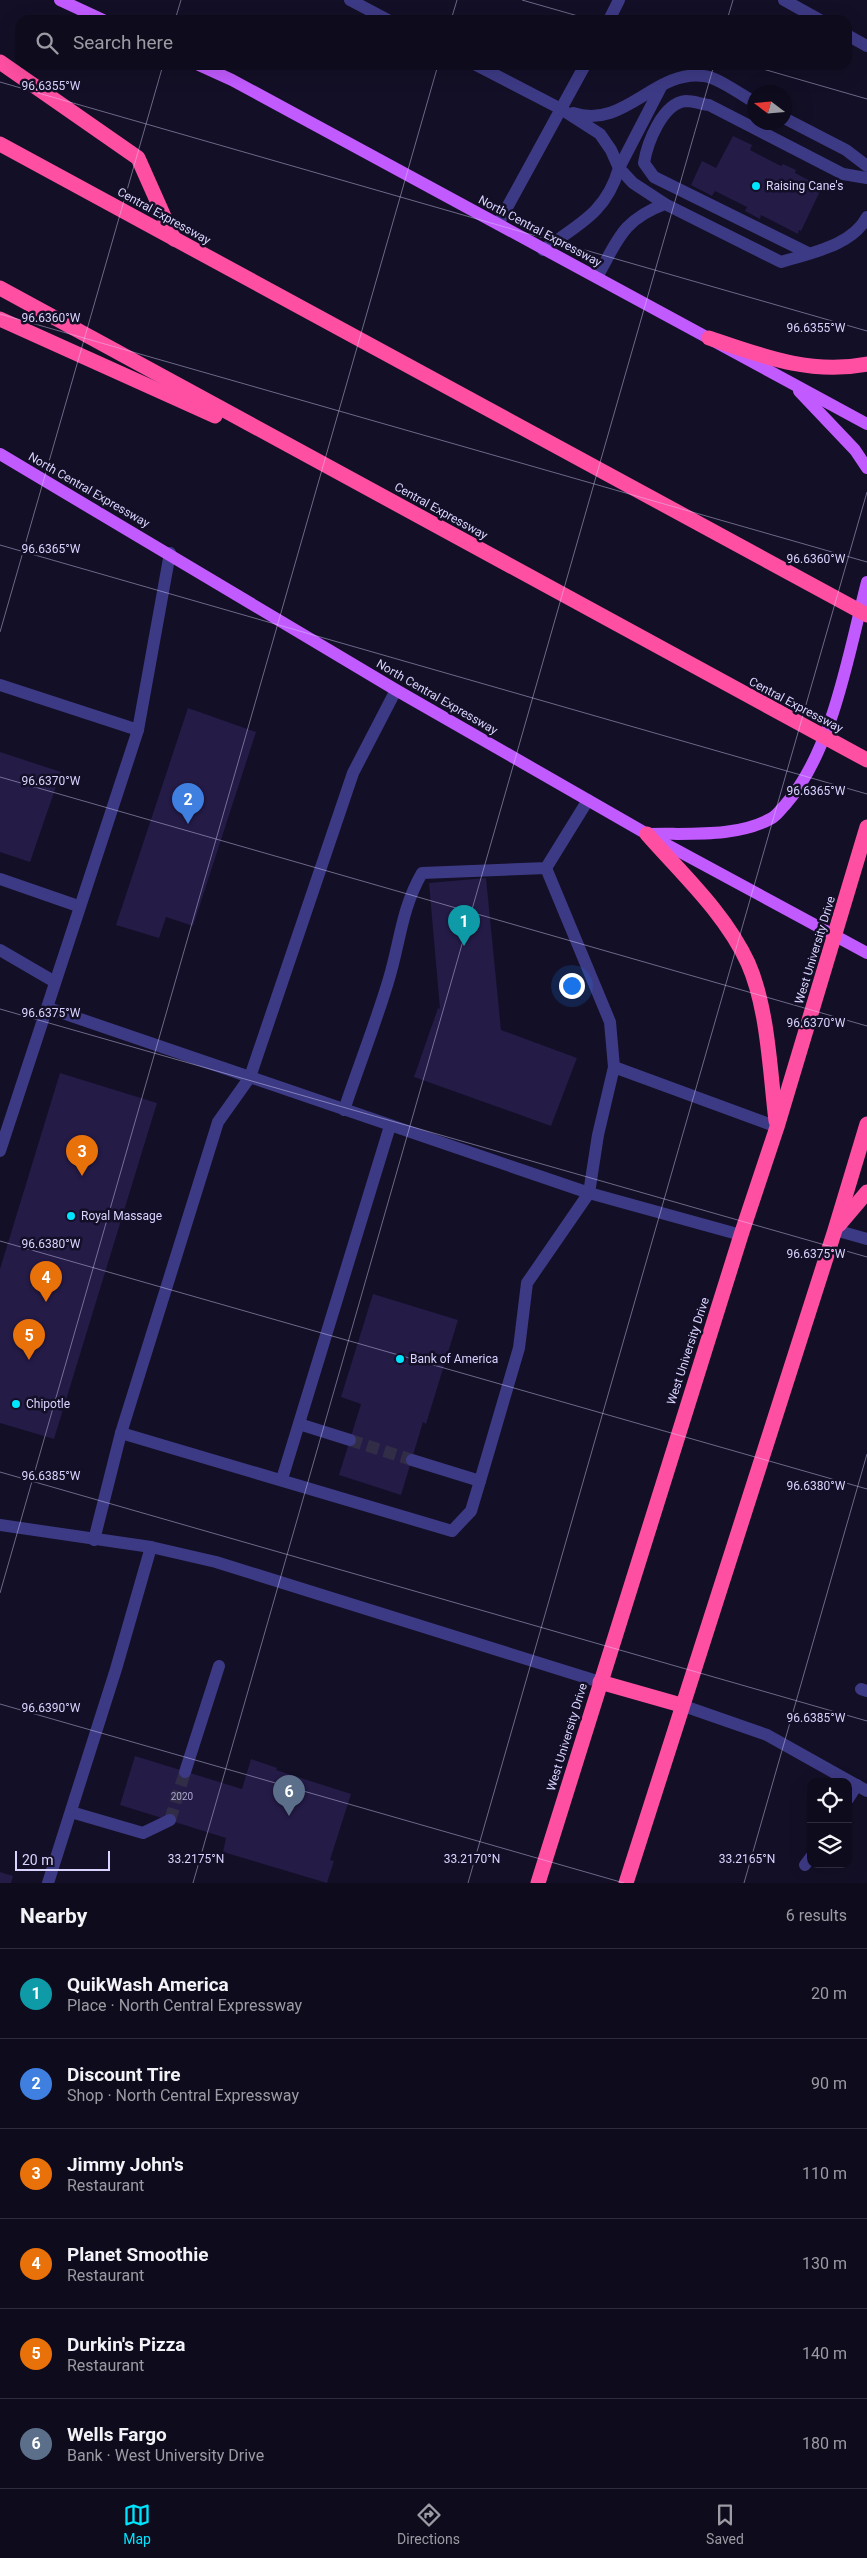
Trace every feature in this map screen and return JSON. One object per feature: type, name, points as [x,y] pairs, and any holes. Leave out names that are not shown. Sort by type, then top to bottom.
[{"type":"highway","points":[[0,62],[36,85],[138,158],[174,239]]},
{"type":"highway","name":"Central Expressway","points":[[0,144],[867,615]]},
{"type":"highway","name":"Central Expressway","points":[[0,288],[867,760]]},
{"type":"highway","points":[[0,320],[321,463]]},
{"type":"highway","points":[[709,338],[778,362],[833,367],[867,364]]},
{"type":"highway","name":"West University Drive","points":[[538,1883],[741,1235],[777,1127],[867,827]]},
{"type":"highway","points":[[647,834],[725,923],[749,965],[764,1020],[777,1127]]},
{"type":"highway","points":[[626,1883],[835,1230],[867,1124]]},
{"type":"highway","points":[[835,1230],[867,1192]]},
{"type":"highway","points":[[600,1682],[682,1705]]},
{"type":"main road","points":[[60,0],[92,15]]},
{"type":"main road","name":"North Central Expressway","points":[[210,70],[232,80],[867,424]]},
{"type":"main road","points":[[792,383],[855,450],[867,468]]},
{"type":"main road","name":"North Central Expressway","points":[[0,454],[396,690],[647,834],[867,953]]},
{"type":"main road","points":[[647,834],[730,832],[755,826],[774,818],[792,798],[818,755],[838,692],[867,582]]},
{"type":"lane","points":[[350,0],[378,15]]},
{"type":"lane","points":[[612,15],[619,0]]},
{"type":"lane","points":[[784,0],[811,15]]},
{"type":"lane","points":[[852,38],[867,46]]},
{"type":"lane","points":[[486,70],[561,109],[600,134],[611,150],[619,168],[633,183],[665,204],[781,262],[849,238],[862,227],[867,217]]},
{"type":"lane","points":[[498,224],[582,70]]},
{"type":"lane","points":[[561,109],[584,117],[609,115],[629,106],[675,77],[705,76],[747,98]]},
{"type":"lane","points":[[543,250],[596,212],[614,185],[619,168],[662,85]]},
{"type":"lane","points":[[808,253],[654,177],[644,163],[646,150],[670,107],[685,101],[709,105],[843,174],[867,178]]},
{"type":"lane","points":[[792,122],[846,150],[867,166]]},
{"type":"lane","points":[[597,277],[627,224],[643,212],[665,204]]},
{"type":"lane","points":[[0,1151],[48,1008],[78,906],[138,730],[170,554]]},
{"type":"lane","points":[[0,685],[138,730]]},
{"type":"lane","points":[[94,1540],[122,1433],[218,1122],[250,1077],[353,773],[396,690]]},
{"type":"lane","points":[[546,868],[588,800]]},
{"type":"lane","points":[[122,1433],[452,1531],[471,1511],[519,1348],[527,1283],[589,1193],[598,1135],[614,1067],[610,1022],[546,868]]},
{"type":"lane","points":[[344,1110],[388,981],[400,924],[410,892],[422,872],[546,868]]},
{"type":"lane","points":[[0,879],[78,906]]},
{"type":"lane","points":[[0,950],[55,982]]},
{"type":"lane","points":[[48,1008],[589,1193],[741,1235]]},
{"type":"lane","points":[[614,1067],[777,1127]]},
{"type":"lane","points":[[282,1479],[390,1126]]},
{"type":"lane","points":[[835,1230],[867,1239]]},
{"type":"lane","points":[[299,1424],[350,1440]]},
{"type":"lane","points":[[412,1460],[480,1481]]},
{"type":"lane","points":[[0,1525],[150,1547],[216,1562],[600,1682]]},
{"type":"lane","points":[[48,1883],[122,1650],[150,1547]]},
{"type":"lane","points":[[185,1772],[218,1666]]},
{"type":"lane","points":[[682,1705],[767,1735],[862,1788],[852,1796]]},
{"type":"lane","points":[[71,1812],[144,1833],[170,1820]]},
{"type":"building","name":"Raising Cane's","points":[[733,136],[752,145],[750,150],[781,166],[783,164],[796,170],[795,173],[822,187],[798,234],[761,215],[760,219],[745,211],[747,207],[715,191],[712,196],[691,185],[702,161],[716,168]]},
{"type":"building","points":[[188,708],[256,732],[193,926],[166,917],[159,938],[116,925]]},
{"type":"building","points":[[0,752],[61,772],[30,862],[0,852]]},
{"type":"building","points":[[486,878],[501,1030],[577,1058],[551,1126],[414,1077],[438,1008],[440,1009],[429,883]]},
{"type":"building","points":[[60,1073],[157,1103],[54,1439],[0,1423],[0,1269]]},
{"type":"building","name":"Bank of America","points":[[373,1294],[458,1320],[426,1424],[423,1422],[401,1495],[339,1475],[361,1404],[341,1397]]},
{"type":"building","points":[[135,1756],[242,1789],[251,1759],[277,1768],[276,1770],[351,1794],[330,1860],[334,1861],[327,1883],[223,1852],[226,1838],[120,1805]]},
{"type":"building","points":[[0,1872],[13,1876],[11,1883],[0,1883]]},
{"type":"tunnel","points":[[350,1440],[412,1460]]},
{"type":"tunnel","points":[[170,1820],[185,1772]]},
{"type":"place","name":"Raising Cane's","points":[[756,186]]},
{"type":"place","name":"Discount Tire","points":[[188,824]]},
{"type":"place","name":"QuikWash America","points":[[464,946]]},
{"type":"place","name":"Jimmy John's","points":[[82,1176]]},
{"type":"place","name":"Royal Massage","points":[[71,1216]]},
{"type":"place","name":"Planet Smoothie","points":[[46,1302]]},
{"type":"place","name":"Bank of America","points":[[400,1359]]},
{"type":"place","name":"Durkin's Pizza","points":[[29,1360]]},
{"type":"place","name":"Chipotle","points":[[16,1404]]},
{"type":"place","name":"Wells Fargo","points":[[289,1816]]}]
